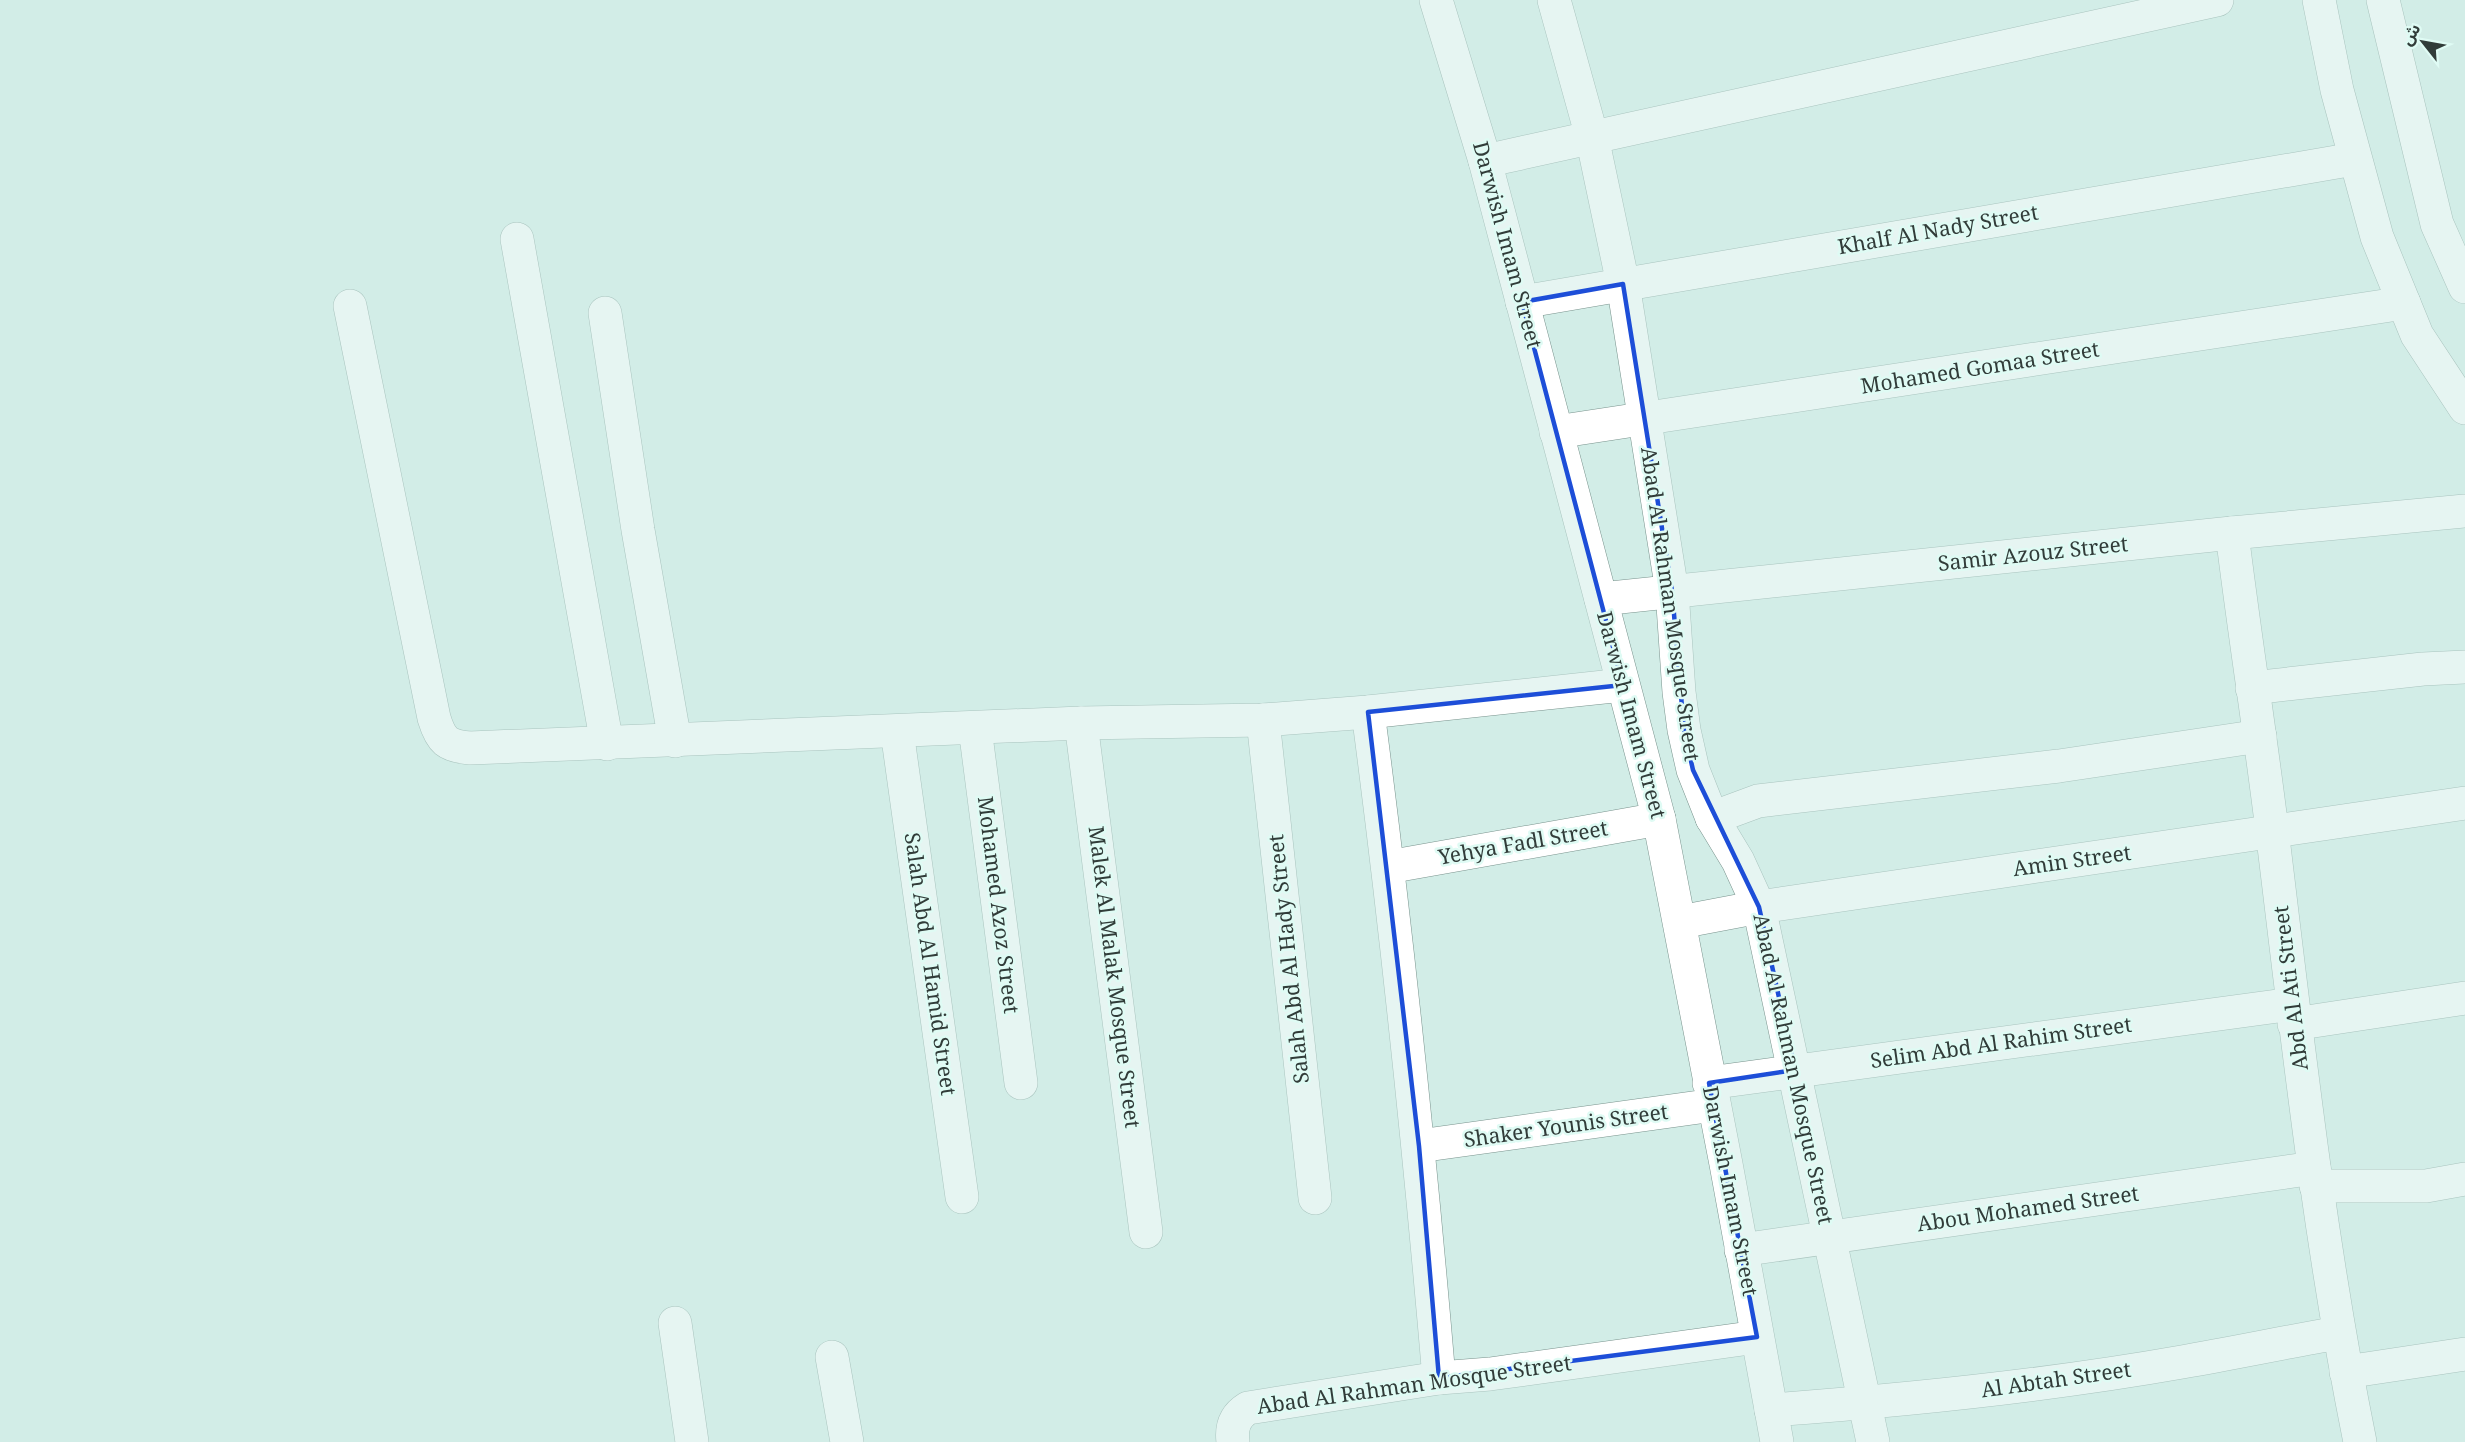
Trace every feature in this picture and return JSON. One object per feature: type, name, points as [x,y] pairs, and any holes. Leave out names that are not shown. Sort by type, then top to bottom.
[{"type":"street","name":"Darwish Imam Street","points":[[1436,0],[1485,161],[1659,819],[1777,1442]]},
{"type":"street","name":"Abad Al Rahman Mosque Street","points":[[1554,0],[1592,137],[1623,284],[1672,591],[1683,730],[1693,770],[1712,818],[1738,861],[1759,907],[1873,1442]]},
{"type":"street","points":[[1485,161],[2217,0]]},
{"type":"street","points":[[2319,0],[2337,90],[2377,237],[2417,335],[2465,408]]},
{"type":"street","points":[[2383,0],[2437,224],[2465,287]]},
{"type":"street","name":"Khalf Al Nady Street","points":[[1522,302],[2354,159]]},
{"type":"street","points":[[516,239],[607,744]]},
{"type":"street","name":"Mohamed Gomaa Street","points":[[1556,432],[2404,303]]},
{"type":"street","points":[[350,306],[439,735],[453,747],[607,744],[1081,723],[1263,720],[1368,712],[1623,685]]},
{"type":"street","points":[[605,313],[638,530],[675,741]]},
{"type":"street","name":"Samir Azouz Street","points":[[1601,599],[2465,511]]},
{"type":"street","name":"Abd Al Ati Street","points":[[2232,533],[2315,1177],[2338,1332],[2360,1442]]},
{"type":"street","points":[[2252,688],[2423,669],[2465,668]]},
{"type":"street","points":[[1368,712],[1419,1146],[1439,1378]]},
{"type":"street","name":"Salah Abd Al Hady Street","points":[[1263,720],[1315,1198]]},
{"type":"street","name":"Malek Al Malak Mosque Street","points":[[1081,723],[1146,1232]]},
{"type":"street","name":"Mohamed Azoz Street","points":[[975,728],[1021,1083]]},
{"type":"street","name":"Salah Abd Al Hamid Street","points":[[897,731],[962,1197]]},
{"type":"street","points":[[1712,818],[1758,801],[2059,766],[2259,736]]},
{"type":"street","name":"Amin Street","points":[[1680,922],[1759,907],[2465,803]]},
{"type":"street","name":"Yehya Fadl Street","points":[[1388,867],[1659,819]]},
{"type":"street","name":"Selim Abd Al Rahim Street","points":[[1712,1094],[1795,1070],[2293,1014],[2465,998]]},
{"type":"street","name":"Shaker Younis Street","points":[[1419,1146],[1712,1094]]},
{"type":"street","name":"Abou Mohamed Street","points":[[1741,1250],[2315,1177],[2426,1186],[2465,1179]]},
{"type":"street","points":[[675,1323],[692,1442]]},
{"type":"street","name":"Al Abtah Street","points":[[1771,1410],[1865,1403],[2023,1386],[2181,1362],[2338,1332]]},
{"type":"street","name":"Abad Al Rahman Mosque Street","points":[[1233,1439],[1236,1419],[1248,1408],[1439,1378],[1490,1374],[1757,1337]]},
{"type":"street","points":[[2346,1372],[2465,1354]]},
{"type":"street","points":[[832,1357],[847,1442]]},
{"type":"highlighted area","points":[[1623,284],[1672,591],[1684,730],[1693,770],[1759,907],[1795,1070],[1709,1083],[1757,1337],[1439,1378],[1419,1146],[1368,712],[1623,685],[1522,302]]}]
